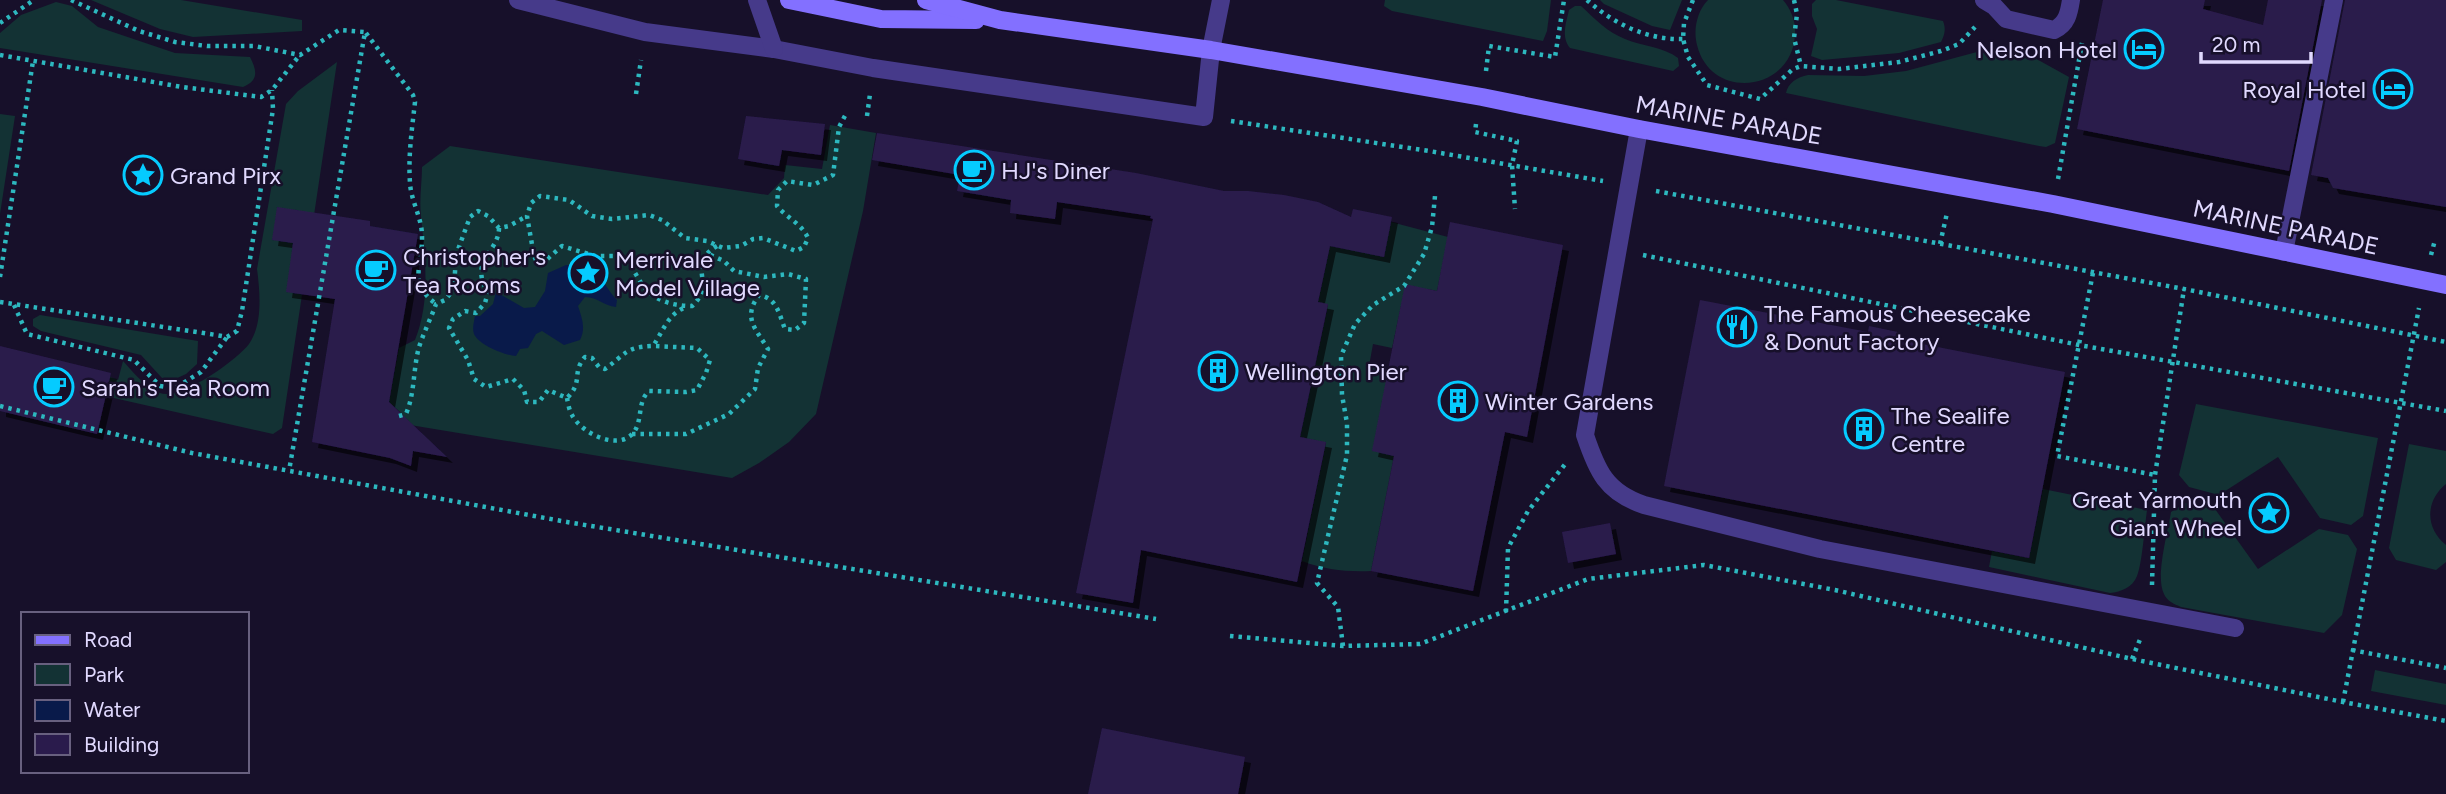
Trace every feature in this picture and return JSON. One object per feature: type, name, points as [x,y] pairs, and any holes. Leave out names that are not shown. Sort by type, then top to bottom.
[{"type":"street","points":[[518,0],[645,32],[774,49],[873,68],[1203,117],[1211,50],[1221,0]]},
{"type":"street","points":[[757,0],[774,49]]},
{"type":"street","name":"MARINE PARADE","points":[[789,0],[881,19],[1000,20]]},
{"type":"street","name":"MARINE PARADE","points":[[926,0],[1000,20],[1211,50],[1482,97],[1639,129],[2053,204],[2446,285]]},
{"type":"street","points":[[2284,252],[2334,0]]},
{"type":"street","points":[[1989,3],[2006,19],[2054,30],[2061,27],[2070,8]]},
{"type":"street","points":[[1639,129],[1585,435],[1606,482],[1624,498],[1820,549],[2235,628]]},
{"type":"path","points":[[0,23],[34,0]]},
{"type":"path","points":[[71,0],[139,31],[175,43],[254,46],[300,55]]},
{"type":"path","points":[[1587,0],[1609,17],[1633,30],[1663,40],[1683,39]]},
{"type":"path","points":[[1693,0],[1684,23],[1683,39],[1688,57],[1707,85],[1760,99],[1793,69],[1801,66],[1839,69],[1899,62],[1959,44],[1989,3]]},
{"type":"path","points":[[1794,0],[1797,14],[1794,38],[1801,66]]},
{"type":"path","points":[[2053,204],[2084,34],[2070,8]]},
{"type":"path","points":[[0,55],[261,97],[272,90],[300,55],[339,30],[365,32],[413,95],[415,102],[409,146],[410,186],[423,234],[418,272],[424,295],[436,304]]},
{"type":"path","points":[[289,471],[365,32]]},
{"type":"path","points":[[0,277],[33,61]]},
{"type":"path","points":[[14,304],[27,334],[134,360],[160,386],[175,388],[201,372],[228,337],[237,331],[273,109],[272,90]]},
{"type":"path","points":[[689,306],[678,306],[658,299],[645,288],[630,263],[621,256],[596,256],[562,246],[545,261],[537,262],[527,216],[531,203],[540,196],[553,197],[569,200],[592,216],[612,219],[649,215],[662,220],[685,238],[707,241],[723,248],[741,246],[753,239],[763,238],[796,251],[804,247],[808,238],[803,228],[787,218],[776,205],[778,190],[786,181],[813,185],[833,174],[839,127],[847,112]]},
{"type":"path","points":[[1203,117],[1429,150],[1630,186],[2184,289],[2446,342]]},
{"type":"path","points":[[1343,646],[1338,607],[1317,583],[1347,455],[1341,356],[1355,324],[1373,305],[1404,286],[1424,254],[1432,227],[1435,196]]},
{"type":"path","points":[[399,416],[406,414],[412,399],[419,346],[436,304],[445,300],[454,289],[456,255],[470,217],[478,211],[488,216],[499,228],[499,237],[485,256],[482,274],[488,292],[485,303],[476,313],[465,311],[453,319],[449,328],[468,360],[474,379],[486,387],[513,379],[524,390],[527,402],[539,402],[548,390],[567,398]]},
{"type":"path","points":[[499,228],[509,226],[527,216]]},
{"type":"path","points":[[2343,702],[2413,335],[2435,240]]},
{"type":"path","points":[[653,346],[666,323],[678,310],[692,306],[701,299],[704,290],[701,261],[705,253],[717,246]]},
{"type":"path","points":[[1617,250],[2079,345],[2446,411]]},
{"type":"path","points":[[567,398],[572,415],[592,434],[603,439],[621,440],[632,434],[686,434],[729,414],[755,389],[758,368],[768,349],[754,329],[752,304],[759,295],[769,297],[785,329],[795,330],[804,323],[806,279],[789,274],[764,276],[734,271],[724,261],[705,253]]},
{"type":"path","points":[[2092,273],[2057,456],[2155,475]]},
{"type":"path","points":[[2132,659],[2151,610],[2155,475],[2184,289]]},
{"type":"path","points":[[0,302],[228,337]]},
{"type":"path","points":[[567,398],[577,388],[579,364],[586,357],[592,358],[599,367],[605,369],[623,353],[635,347],[697,348],[710,360],[696,390],[649,391],[644,396],[639,422],[632,434]]},
{"type":"path","points":[[0,405],[192,453],[289,471],[567,522],[1156,619]]},
{"type":"path","points":[[1506,612],[1508,548],[1528,511],[1557,477],[1585,435]]},
{"type":"path","points":[[1230,636],[1343,646],[1420,643],[1588,579],[1704,565],[1835,590],[2132,659],[2446,721]]},
{"type":"path","points":[[2353,650],[2446,668]]},
{"type":"green space","points":[[91,0],[181,0],[302,20],[302,31],[193,37],[160,29]]},
{"type":"green space","points":[[1385,0],[1551,0],[1543,41],[1392,11],[1384,6]]},
{"type":"green space","points":[[1600,0],[1682,0],[1670,30],[1652,26]]},
{"type":"green space","points":[[1708,0],[1783,0],[1792,16],[1795,34],[1791,53],[1781,68],[1767,78],[1750,83],[1734,82],[1718,75],[1705,63],[1697,45],[1696,27],[1699,15]]},
{"type":"green space","points":[[1816,0],[1836,0],[1943,21],[1944,34],[1941,42],[1899,53],[1822,60],[1811,56],[1817,29],[1812,16],[1812,4]]},
{"type":"green space","points":[[56,2],[72,6],[98,27],[175,53],[250,57],[255,71],[254,78],[243,87],[0,48],[0,33],[21,15]]},
{"type":"green space","points":[[1581,6],[1619,36],[1672,54],[1678,58],[1679,66],[1673,71],[1570,48],[1565,30],[1569,10]]},
{"type":"green space","points":[[2003,45],[2013,46],[2069,77],[2055,143],[2046,147],[2039,146],[1786,93],[1794,81],[1808,75],[1864,76],[1906,71]]},
{"type":"green space","points":[[337,62],[282,428],[273,434],[105,396],[110,377],[118,380],[123,361],[150,387],[160,393],[169,394],[207,378],[233,360],[249,344],[257,327],[257,269],[286,104],[298,91]]},
{"type":"green space","points":[[0,114],[15,116],[0,214]]},
{"type":"green space","points":[[830,125],[876,133],[863,211],[816,414],[789,442],[759,463],[732,478],[398,423],[400,412],[389,402],[399,348],[415,340],[425,294],[420,204],[422,167],[450,146],[768,195],[784,178],[785,165],[822,169]]},
{"type":"green space","points":[[1391,222],[1448,237],[1437,291],[1427,289],[1401,306],[1392,348],[1373,344],[1369,366],[1389,370],[1394,456],[1371,571],[1345,571],[1302,561],[1326,443],[1300,437],[1328,305],[1318,302],[1330,246],[1384,256]]},
{"type":"green space","points":[[40,315],[198,341],[197,364],[186,374],[173,380],[162,378],[141,355],[41,331],[33,326],[33,319]]},
{"type":"green space","points":[[2196,404],[2378,438],[2363,516],[2351,525],[2320,518],[2278,457],[2219,495],[2189,487],[2179,475]]},
{"type":"green space","points":[[2409,444],[2446,451],[2446,484],[2434,498],[2430,514],[2434,531],[2446,545],[2446,562],[2436,570],[2396,560],[2389,548]]},
{"type":"green space","points":[[2043,489],[2147,510],[2140,563],[2137,576],[2130,586],[2110,593],[1989,567],[1992,551],[2029,558]]},
{"type":"green space","points":[[2185,503],[2215,509],[2258,569],[2319,529],[2348,535],[2357,549],[2342,615],[2324,633],[2181,607],[2171,602],[2165,596],[2162,586],[2163,554],[2171,512]]},
{"type":"green space","points":[[2375,670],[2446,684],[2446,705],[2371,691]]},
{"type":"water","points":[[566,265],[594,270],[617,300],[616,307],[585,297],[578,306],[583,327],[580,340],[564,345],[542,331],[536,334],[528,348],[520,349],[516,356],[492,349],[477,338],[473,330],[475,316],[480,316],[493,304],[496,292],[524,308],[535,307],[545,291],[548,273]]},
{"type":"building","points":[[2103,0],[2205,0],[2203,9],[2263,25],[2268,0],[2322,0],[2289,171],[2077,129]]},
{"type":"building","name":"Royal Hotel","points":[[2345,0],[2446,0],[2446,207],[2333,188],[2328,178],[2311,175]]},
{"type":"building","points":[[746,116],[825,124],[821,155],[782,150],[779,166],[738,159]]},
{"type":"building","name":"Wellington Pier","points":[[877,133],[1136,173],[1224,191],[1284,195],[1318,202],[1351,217],[1353,209],[1392,217],[1384,257],[1330,246],[1318,302],[1328,304],[1300,437],[1326,442],[1297,582],[1141,550],[1133,603],[1076,593],[1153,219],[1151,216],[1057,202],[1055,219],[1010,213],[1011,200],[957,191],[960,175],[872,160]]},
{"type":"building","points":[[277,207],[370,221],[370,226],[418,234],[389,402],[447,457],[413,451],[411,466],[390,458],[312,442],[335,299],[286,292],[293,243],[272,240]]},
{"type":"building","name":"Winter Gardens","points":[[1450,222],[1563,245],[1527,437],[1505,432],[1473,591],[1371,571],[1394,456],[1372,451],[1405,284],[1437,291]]},
{"type":"building","name":"The Sealife Centre","points":[[1700,300],[1868,332],[1869,326],[1898,332],[1897,339],[2065,372],[2029,558],[1664,486]]},
{"type":"building","name":"Sarah's Tea Room","points":[[0,346],[111,373],[97,434],[0,411]]},
{"type":"building","points":[[1610,523],[1616,554],[1568,563],[1562,532]]},
{"type":"building","points":[[1102,728],[1245,757],[1238,794],[1088,794]]},
{"type":"place","name":"Nelson Hotel","points":[[2144,49]]},
{"type":"place","name":"Royal Hotel","points":[[2393,89]]},
{"type":"place","name":"HJ's Diner","points":[[974,170]]},
{"type":"place","name":"Grand Pirx","points":[[143,175]]},
{"type":"place","name":"Christopher's Tea Rooms","points":[[376,270]]},
{"type":"place","name":"Merrivale Model Village","points":[[588,273]]},
{"type":"place","name":"The Famous Cheesecake & Donut Factory","points":[[1737,327]]},
{"type":"place","name":"Wellington Pier","points":[[1218,371]]},
{"type":"place","name":"Sarah's Tea Room","points":[[54,387]]},
{"type":"place","name":"Winter Gardens","points":[[1458,401]]},
{"type":"place","name":"The Sealife Centre","points":[[1864,429]]},
{"type":"place","name":"Great Yarmouth Giant Wheel","points":[[2269,513]]}]
